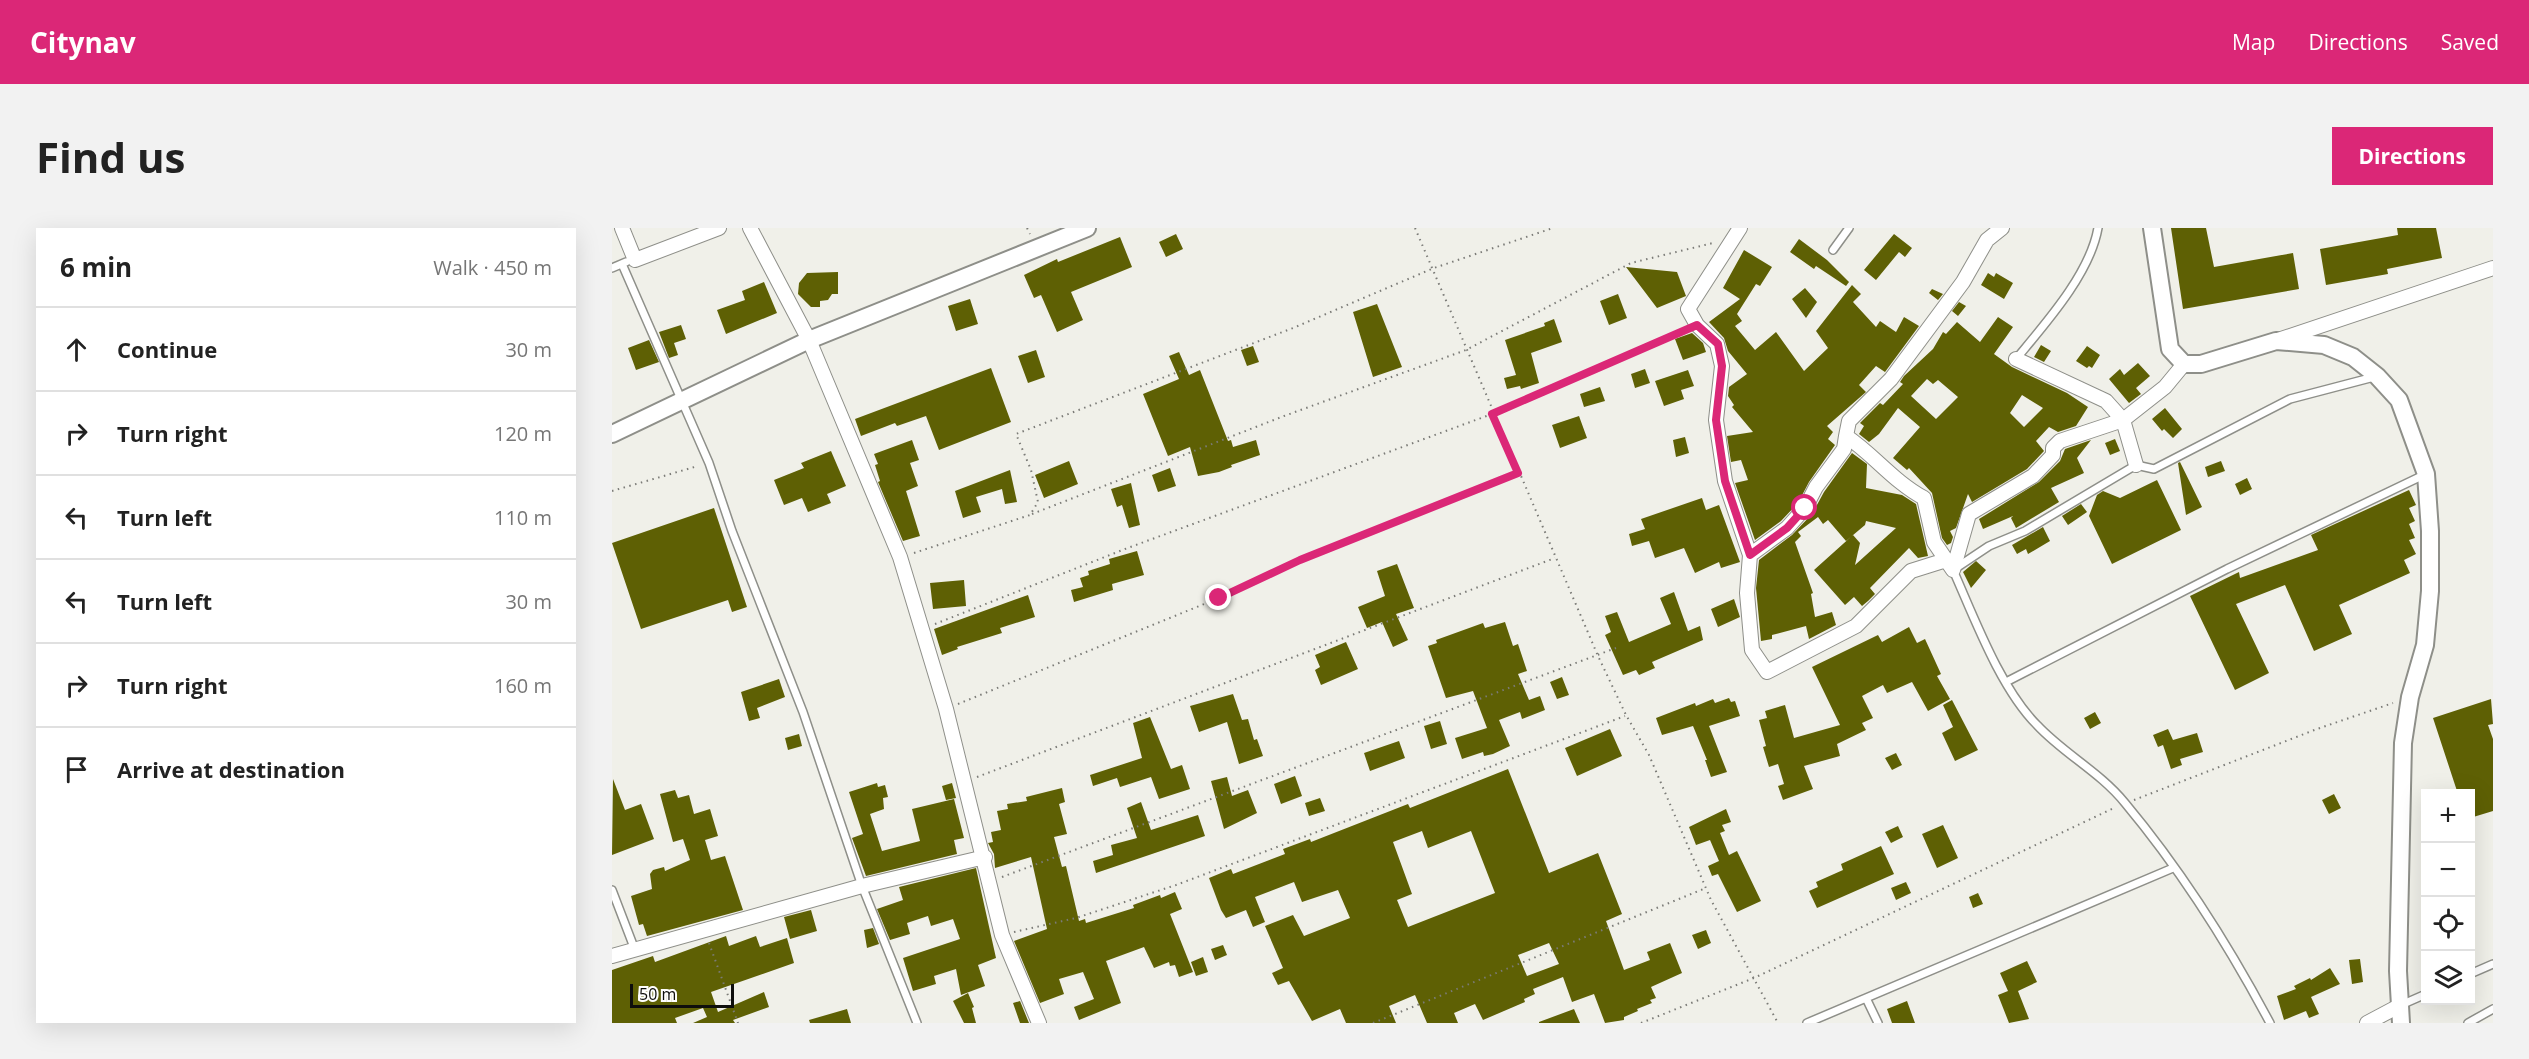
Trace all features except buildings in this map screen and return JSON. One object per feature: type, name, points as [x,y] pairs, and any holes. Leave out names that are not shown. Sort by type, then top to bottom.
[{"type":"street","points":[[622,228],[629,262],[719,228]]},
{"type":"street","points":[[750,228],[809,340],[900,557],[924,628],[946,709],[991,881],[1002,935],[1039,1023]]},
{"type":"street","points":[[612,434],[809,340],[1087,228]]},
{"type":"street","points":[[1750,555],[1787,528],[1805,508],[1816,487],[1844,449],[1848,421],[1891,380],[1963,282],[1988,240],[2002,228]]},
{"type":"street","points":[[2152,228],[2170,349],[2184,364],[2201,364],[2276,341],[2493,268]]},
{"type":"street","points":[[1737,233],[1688,309],[1697,325],[1718,344],[1722,366],[1716,420],[1725,481],[1750,555],[1747,593],[1752,650],[1767,672],[1856,626],[1911,572],[1949,565]]},
{"type":"street","points":[[2276,341],[2324,345],[2353,357],[2377,376],[2398,400],[2426,474],[2430,531],[2430,591],[2425,645],[2410,697],[2403,743],[2400,1015],[2367,1023]]},
{"type":"street","points":[[2016,359],[2106,401],[2123,420],[2136,465]]},
{"type":"street","points":[[1949,565],[1969,514],[2032,476],[2053,455],[2053,448],[2060,441],[2123,420],[2165,387],[2184,364]]},
{"type":"street","points":[[1846,436],[1867,450],[1906,488],[1924,498],[1934,542],[1949,565]]},
{"type":"street","points":[[612,956],[705,932],[862,886],[984,857]]},
{"type":"lane","points":[[1833,250],[1849,228]]},
{"type":"lane","points":[[2016,359],[2050,318],[2086,261],[2098,228]]},
{"type":"lane","points":[[612,268],[629,262],[681,402],[709,463],[732,531],[803,712],[862,886],[917,1023]]},
{"type":"lane","points":[[2270,1023],[2238,962],[2125,803],[2087,766],[2062,749],[2035,724],[2006,682],[1949,565],[2025,531],[2136,465],[2154,469],[2290,399],[2377,376]]},
{"type":"lane","points":[[2006,682],[2227,569],[2426,474]]},
{"type":"lane","points":[[1807,1023],[2173,868]]},
{"type":"lane","points":[[612,890],[635,950]]},
{"type":"lane","points":[[2475,972],[2493,964]]},
{"type":"lane","points":[[1866,998],[1878,1023]]},
{"type":"lane","points":[[2400,1015],[2421,998]]},
{"type":"lane","points":[[2468,1023],[2493,1009]]},
{"type":"path","points":[[1415,228],[1434,268],[1492,414],[1598,656],[1626,716],[1649,755],[1706,888],[1778,1023]]},
{"type":"path","points":[[1030,515],[1038,502],[1031,470],[1016,435],[1282,332],[1434,268],[1553,228]]},
{"type":"path","points":[[900,557],[1030,515],[1284,416],[1466,350],[1631,263],[1737,233]]},
{"type":"path","points":[[924,628],[1125,549],[1492,414],[1697,325]]},
{"type":"path","points":[[612,491],[709,463]]},
{"type":"path","points":[[946,709],[1219,598],[1300,560],[1518,473]]},
{"type":"path","points":[[965,781],[1555,558]]},
{"type":"path","points":[[991,881],[1581,659],[1598,656],[1616,648]]},
{"type":"path","points":[[1641,1023],[1754,978],[2125,803],[2317,729],[2410,697]]},
{"type":"path","points":[[1002,935],[1076,918],[1176,885],[1626,716]]},
{"type":"path","points":[[1373,1023],[1706,888]]},
{"type":"path","points":[[705,932],[738,1023]]},
{"type":"route","points":[[1219,598],[1300,560],[1518,473],[1492,414],[1697,325],[1718,344],[1722,366],[1716,420],[1725,481],[1750,555],[1787,528],[1805,508]]}]
